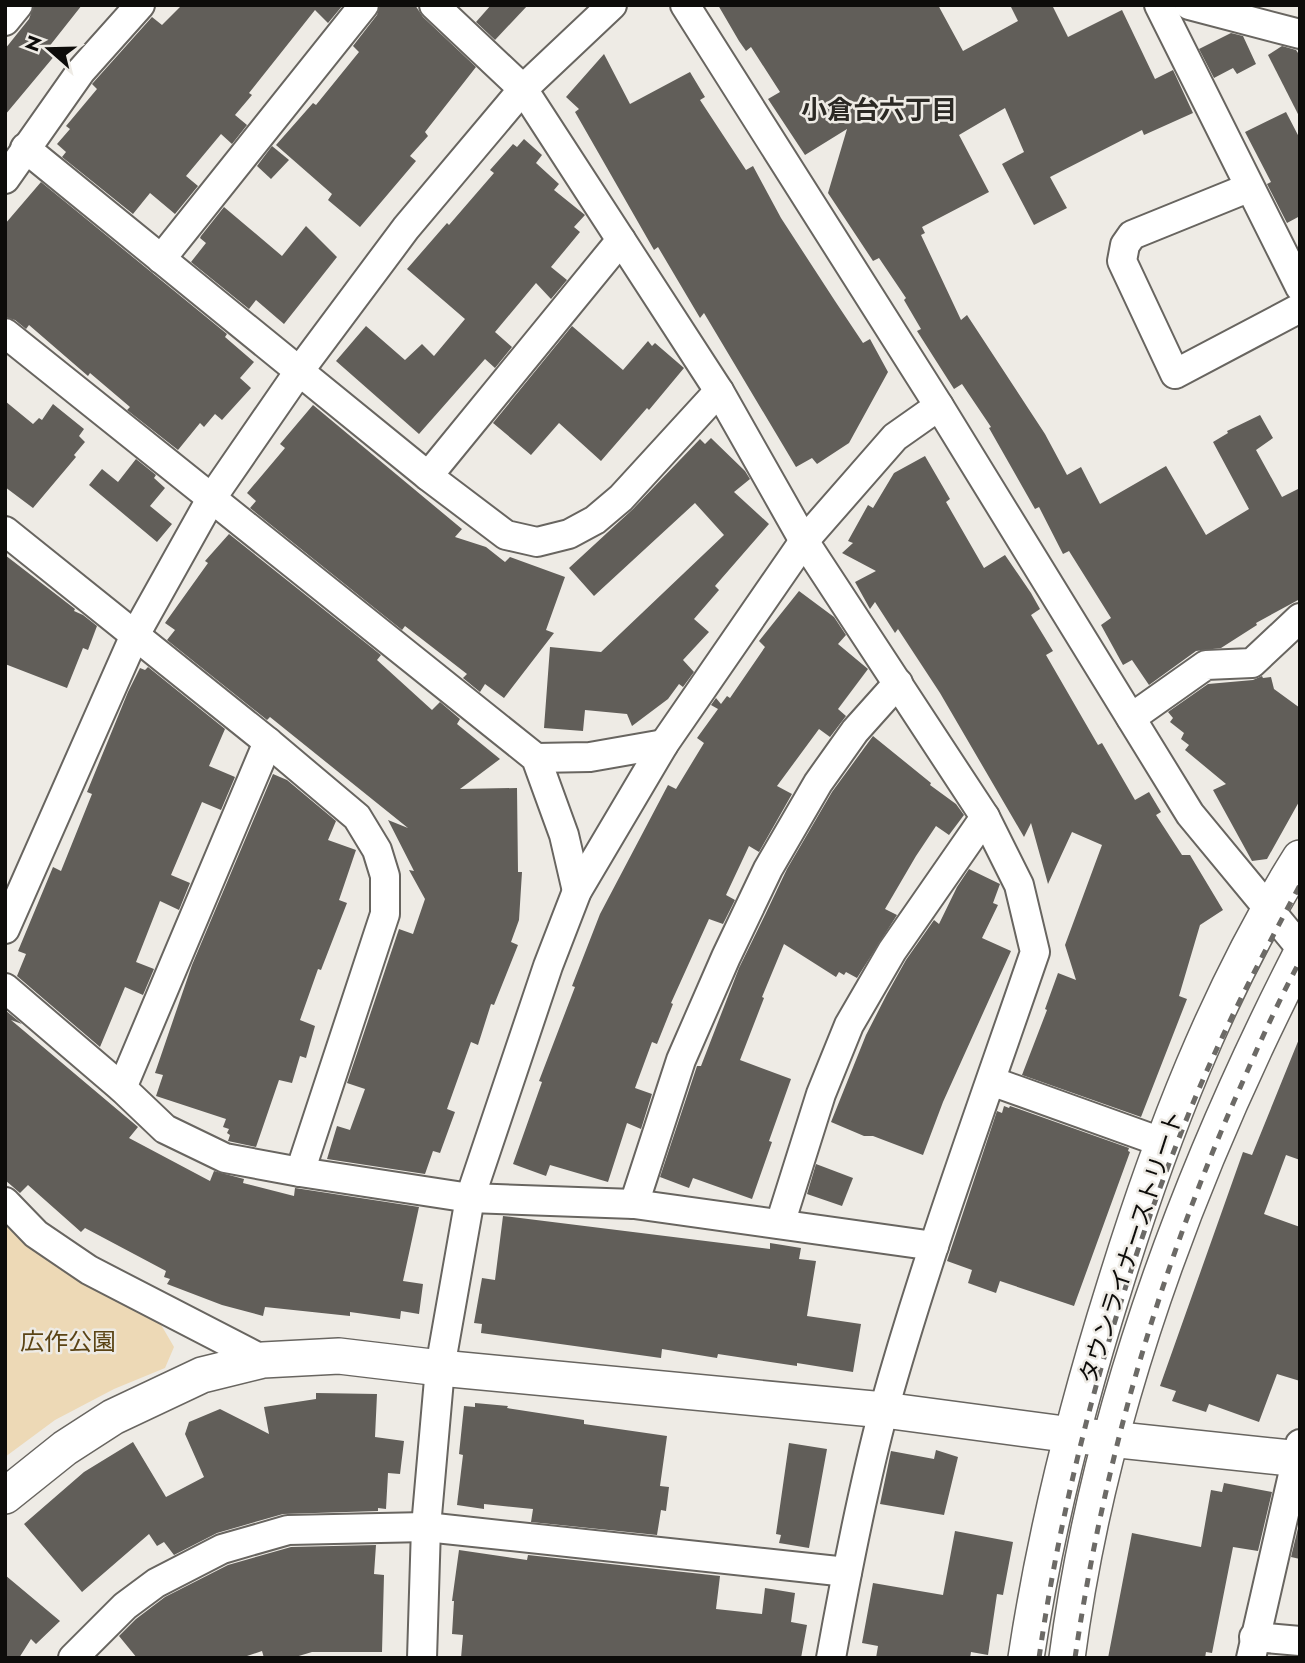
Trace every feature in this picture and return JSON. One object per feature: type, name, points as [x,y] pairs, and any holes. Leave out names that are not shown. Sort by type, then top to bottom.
[{"type":"street","points":[[5,21],[18,5]]},
{"type":"street","points":[[5,179],[81,71],[140,5]]},
{"type":"street","points":[[161,259],[364,5]]},
{"type":"street","points":[[433,5],[523,89],[719,391],[804,541],[985,817],[1019,885],[1035,952],[934,1246],[884,1410],[847,1572],[831,1658]]},
{"type":"street","points":[[5,929],[135,635],[211,499],[300,370],[406,228],[523,89],[612,5]]},
{"type":"street","points":[[685,5],[939,406],[1190,814],[1300,947]]},
{"type":"street","points":[[1159,5],[1248,188],[1300,287]]},
{"type":"street","points":[[1189,5],[1300,34]]},
{"type":"street","points":[[25,148],[428,476],[506,535],[537,542],[569,534],[595,520],[621,498],[719,391]]},
{"type":"street","points":[[1248,188],[1132,235],[1125,246],[1122,261],[1175,374],[1300,308]]},
{"type":"street","points":[[428,476],[621,240]]},
{"type":"street","points":[[5,333],[536,758],[565,835],[577,891]]},
{"type":"street","points":[[422,1658],[426,1527],[440,1368],[470,1198],[548,966],[577,891],[664,744],[804,541],[895,437],[939,406]]},
{"type":"street","points":[[5,531],[357,817],[377,850],[385,876],[385,914],[300,1172]]},
{"type":"street","points":[[1131,718],[1206,665],[1252,663],[1300,618]]},
{"type":"street","points":[[634,1204],[681,1060],[768,869],[818,783],[855,731],[898,683]]},
{"type":"street","points":[[122,1088],[268,742]]},
{"type":"street","points":[[536,758],[590,757],[664,744]]},
{"type":"street","points":[[779,1224],[821,1094],[849,1025],[892,951],[985,817]]},
{"type":"street","name":"タウンライナーストリート","points":[[1026,1658],[1058,1491],[1091,1361],[1134,1224],[1181,1096],[1232,981],[1268,909],[1300,858]]},
{"type":"street","name":"タウンライナーストリート","points":[[1067,1658],[1097,1497],[1131,1366],[1222,1118],[1300,956]]},
{"type":"street","points":[[5,988],[122,1088],[165,1129],[225,1157],[300,1172],[470,1198],[634,1204],[934,1246]]},
{"type":"street","points":[[991,1081],[1164,1143]]},
{"type":"street","points":[[5,1202],[36,1234],[89,1270],[263,1360]]},
{"type":"street","points":[[5,1496],[65,1448],[113,1417],[202,1376],[263,1360],[339,1356],[884,1410],[1072,1435],[1298,1454],[1253,1647],[1300,1641]]},
{"type":"street","points":[[73,1658],[125,1606],[156,1583],[222,1549],[288,1530],[426,1527],[847,1572]]},
{"type":"green space","name":"広作公園","points":[[5,1219],[41,1250],[160,1323],[174,1347],[165,1368],[114,1389],[55,1420],[5,1457]]},
{"type":"building","points":[[34,5],[82,5],[48,48],[56,54],[5,115],[5,49],[29,19]]},
{"type":"building","points":[[182,5],[343,5],[328,23],[315,10],[249,93],[252,95],[235,115],[247,125],[232,144],[221,134],[186,176],[198,186],[175,214],[150,193],[133,214],[62,157],[66,152],[57,144],[70,129],[66,126],[97,89],[92,84],[152,17],[162,25]]},
{"type":"building","points":[[380,5],[415,5],[423,17],[476,67],[425,132],[428,136],[410,156],[416,161],[360,227],[328,200],[332,194],[276,145],[313,103],[316,105],[359,52],[353,46],[377,15]]},
{"type":"building","points":[[491,5],[528,5],[495,40],[476,22]]},
{"type":"building","points":[[718,5],[938,5],[963,51],[1018,21],[1010,5],[1052,5],[1068,37],[1122,10],[1155,79],[1173,70],[1193,113],[1144,135],[1142,130],[1050,177],[1067,208],[1034,225],[1002,164],[1024,152],[1005,108],[959,135],[989,192],[922,227],[925,233],[921,235],[961,320],[967,315],[1045,434],[1067,475],[1081,467],[1100,504],[1166,466],[1206,535],[1249,509],[1213,442],[1228,433],[1227,431],[1260,415],[1273,438],[1256,450],[1282,497],[1300,488],[1300,599],[1256,623],[1257,625],[1221,648],[1196,651],[1149,685],[1132,660],[1123,665],[1101,625],[1111,618],[1069,551],[1063,554],[1039,507],[1035,509],[989,428],[991,427],[962,384],[954,389],[917,331],[921,329],[904,300],[906,298],[879,258],[873,261],[828,193],[847,129],[805,155],[768,99],[780,92],[751,47],[746,51]]},
{"type":"building","points":[[1231,33],[1243,36],[1256,64],[1237,74],[1233,68],[1214,78],[1199,49]]},
{"type":"building","points":[[1282,46],[1296,50],[1300,56],[1300,118],[1268,55]]},
{"type":"building","points":[[604,54],[630,104],[690,72],[705,97],[700,100],[746,170],[753,166],[781,218],[835,301],[863,343],[870,339],[888,372],[849,443],[817,464],[812,458],[796,467],[704,313],[700,318],[658,247],[654,250],[575,112],[579,109],[566,97]]},
{"type":"building","points":[[1286,112],[1300,139],[1300,216],[1287,223],[1267,184],[1271,182],[1245,132]]},
{"type":"building","points":[[524,139],[542,155],[536,163],[559,184],[554,190],[585,215],[574,227],[580,232],[551,267],[567,280],[551,299],[536,283],[495,332],[512,347],[495,368],[485,359],[419,434],[336,361],[366,326],[405,360],[422,344],[434,356],[465,319],[407,269],[494,173],[490,170],[513,144],[517,147]]},
{"type":"building","points":[[272,146],[289,160],[271,179],[257,166]]},
{"type":"building","points":[[41,182],[227,334],[225,337],[254,362],[240,378],[251,388],[222,420],[215,414],[204,427],[200,423],[178,450],[127,410],[130,407],[90,373],[88,376],[29,325],[26,329],[15,320],[5,317],[5,224]]},
{"type":"building","points":[[224,207],[282,256],[306,226],[337,257],[284,324],[256,300],[249,309],[191,262],[206,243],[201,236]]},
{"type":"building","points":[[572,326],[623,370],[648,341],[652,346],[655,343],[684,368],[601,461],[559,423],[531,455],[493,423]]},
{"type":"building","points":[[5,401],[33,424],[39,418],[42,420],[53,404],[84,429],[79,436],[85,442],[74,455],[76,457],[33,508],[5,487]]},
{"type":"building","points":[[313,405],[462,529],[455,537],[486,547],[505,562],[510,557],[565,577],[546,630],[554,633],[504,698],[485,684],[480,692],[463,678],[467,674],[405,626],[402,630],[250,508],[256,501],[247,493],[285,448],[280,444]]},
{"type":"building","points":[[711,438],[750,479],[734,492],[769,524],[715,586],[719,590],[694,619],[709,632],[683,660],[694,672],[683,687],[679,684],[668,699],[632,726],[627,714],[585,710],[583,731],[544,728],[550,647],[601,652],[724,535],[695,503],[594,596],[569,568],[633,509],[700,439],[705,444]]},
{"type":"building","points":[[925,456],[950,499],[946,502],[984,568],[1005,555],[1031,593],[1040,609],[1031,615],[1053,651],[1046,655],[1098,745],[1102,743],[1135,800],[1149,792],[1161,812],[1156,815],[1182,855],[1190,855],[1223,910],[1200,925],[1179,996],[1187,999],[1141,1117],[1022,1075],[1058,973],[1076,980],[1065,945],[1102,845],[1072,832],[1048,884],[1031,823],[1024,837],[940,693],[898,629],[895,633],[875,602],[870,609],[855,582],[876,571],[842,553],[853,543],[848,541],[868,505],[873,508],[894,473]]},
{"type":"building","points":[[136,459],[156,475],[154,478],[165,488],[150,506],[172,524],[157,542],[89,485],[102,469],[118,482]]},
{"type":"building","points":[[229,534],[381,655],[377,660],[432,710],[440,702],[460,719],[457,724],[500,759],[460,789],[517,788],[518,872],[522,872],[519,920],[511,942],[518,945],[494,1005],[491,1004],[478,1045],[471,1042],[447,1109],[455,1112],[440,1153],[433,1151],[425,1174],[327,1159],[337,1126],[350,1130],[365,1089],[347,1083],[399,929],[413,934],[425,899],[409,870],[414,871],[388,820],[408,828],[270,717],[267,720],[167,640],[175,630],[165,623],[208,563],[205,561]]},
{"type":"building","points":[[5,555],[75,609],[74,611],[97,626],[88,650],[83,648],[67,688],[5,664]]},
{"type":"building","points":[[799,591],[834,617],[846,635],[838,644],[868,669],[838,709],[846,716],[830,737],[819,729],[777,786],[792,794],[759,852],[749,846],[726,895],[735,900],[723,924],[709,919],[671,1003],[673,1004],[657,1044],[652,1042],[635,1088],[652,1094],[641,1129],[627,1123],[608,1182],[550,1165],[546,1176],[513,1164],[542,1082],[539,1081],[575,987],[572,986],[600,914],[668,785],[676,789],[704,743],[697,738],[718,709],[711,705],[716,698],[721,704],[727,696],[730,698],[765,647],[759,641]]},
{"type":"building","points":[[148,667],[225,729],[209,766],[235,777],[221,810],[202,802],[171,875],[190,883],[179,910],[160,901],[136,962],[154,969],[143,995],[125,987],[100,1047],[17,976],[26,954],[18,951],[53,867],[61,871],[92,794],[87,792],[128,692],[140,668],[145,670]]},
{"type":"building","points":[[1262,676],[1271,677],[1274,689],[1300,708],[1300,800],[1267,859],[1252,861],[1213,790],[1226,784],[1185,750],[1189,745],[1181,739],[1184,733],[1170,722],[1173,718],[1168,712],[1208,684],[1253,680]]},
{"type":"building","points":[[873,736],[956,804],[964,815],[949,835],[936,826],[916,856],[885,909],[897,915],[857,978],[846,972],[844,975],[839,972],[836,977],[784,944],[740,1060],[791,1079],[752,1199],[693,1178],[689,1188],[660,1177],[697,1066],[701,1066],[739,968],[787,869],[832,792]]},
{"type":"building","points":[[273,774],[287,780],[336,821],[328,840],[356,850],[339,900],[347,903],[321,970],[318,969],[300,1020],[315,1026],[306,1058],[300,1056],[292,1083],[279,1080],[256,1147],[228,1141],[229,1129],[223,1127],[226,1119],[156,1096],[163,1075],[155,1073],[192,965]]},
{"type":"building","points":[[969,869],[1000,884],[993,903],[998,905],[982,938],[1011,951],[943,1102],[923,1155],[831,1122],[866,1035],[887,994],[906,960],[934,920],[939,924]]},
{"type":"building","points":[[5,1010],[22,1024],[11,1020],[138,1127],[129,1138],[210,1181],[214,1171],[244,1179],[243,1183],[294,1196],[295,1188],[419,1207],[403,1281],[423,1284],[419,1314],[401,1311],[400,1319],[350,1312],[350,1316],[265,1307],[263,1316],[222,1305],[167,1284],[170,1279],[164,1277],[166,1271],[85,1228],[81,1232],[28,1185],[20,1193],[5,1180]]},
{"type":"building","points":[[1299,1039],[1300,1160],[1286,1155],[1264,1214],[1300,1227],[1300,1381],[1277,1374],[1259,1422],[1209,1404],[1206,1412],[1172,1401],[1176,1391],[1160,1386],[1243,1152],[1252,1155]]},
{"type":"building","points":[[1004,1106],[1129,1148],[1130,1152],[1074,1306],[1000,1281],[996,1293],[968,1283],[972,1270],[947,1261],[997,1111],[1002,1113]]},
{"type":"building","points":[[816,1164],[853,1178],[842,1206],[807,1194]]},
{"type":"building","points":[[503,1216],[770,1249],[770,1243],[801,1248],[799,1259],[816,1261],[807,1316],[861,1324],[853,1372],[718,1354],[717,1358],[662,1349],[661,1358],[481,1333],[482,1324],[474,1323],[482,1278],[495,1280]]},
{"type":"building","points":[[316,1393],[377,1394],[375,1437],[404,1441],[400,1474],[388,1473],[386,1509],[283,1514],[217,1533],[174,1555],[164,1542],[157,1546],[149,1534],[82,1592],[24,1524],[84,1472],[133,1442],[166,1497],[204,1477],[185,1434],[189,1422],[220,1409],[269,1434],[264,1407],[316,1399]]},
{"type":"building","points":[[475,1403],[508,1406],[507,1408],[584,1420],[584,1424],[667,1436],[660,1486],[669,1487],[666,1511],[661,1510],[657,1535],[531,1522],[533,1509],[484,1504],[484,1509],[457,1505],[463,1455],[459,1454],[464,1406],[475,1407]]},
{"type":"building","points":[[789,1443],[827,1449],[809,1548],[779,1543],[781,1535],[776,1534]]},
{"type":"building","points":[[936,1450],[958,1457],[944,1515],[880,1504],[891,1451],[934,1459]]},
{"type":"building","points":[[1224,1483],[1272,1492],[1258,1551],[1233,1547],[1212,1653],[1206,1652],[1205,1658],[1108,1658],[1132,1533],[1201,1547],[1211,1490],[1222,1492]]},
{"type":"building","points":[[1300,1520],[1300,1559],[1291,1557]]},
{"type":"building","points":[[955,1531],[1013,1542],[1003,1595],[997,1594],[988,1655],[971,1652],[970,1658],[876,1658],[878,1646],[862,1643],[873,1583],[943,1595]]},
{"type":"building","points":[[376,1545],[374,1574],[384,1575],[382,1652],[312,1652],[292,1658],[264,1658],[262,1651],[241,1658],[137,1658],[119,1636],[165,1597],[228,1565],[291,1547]]},
{"type":"building","points":[[459,1550],[527,1560],[528,1555],[720,1576],[716,1609],[762,1614],[765,1588],[795,1593],[791,1622],[807,1625],[801,1658],[461,1658],[463,1635],[452,1634],[452,1601]]},
{"type":"building","points":[[5,1575],[60,1621],[36,1644],[31,1639],[19,1658],[5,1658]]},
{"type":"railway","points":[[1039,1658],[1064,1517],[1098,1378],[1118,1310],[1191,1108],[1242,995],[1300,885]]},
{"type":"railway","points":[[1075,1658],[1087,1584],[1119,1436],[1161,1292],[1213,1150],[1263,1035],[1300,961]]},
{"type":"district","name":"小倉台六丁目","points":[[879,110]]}]
